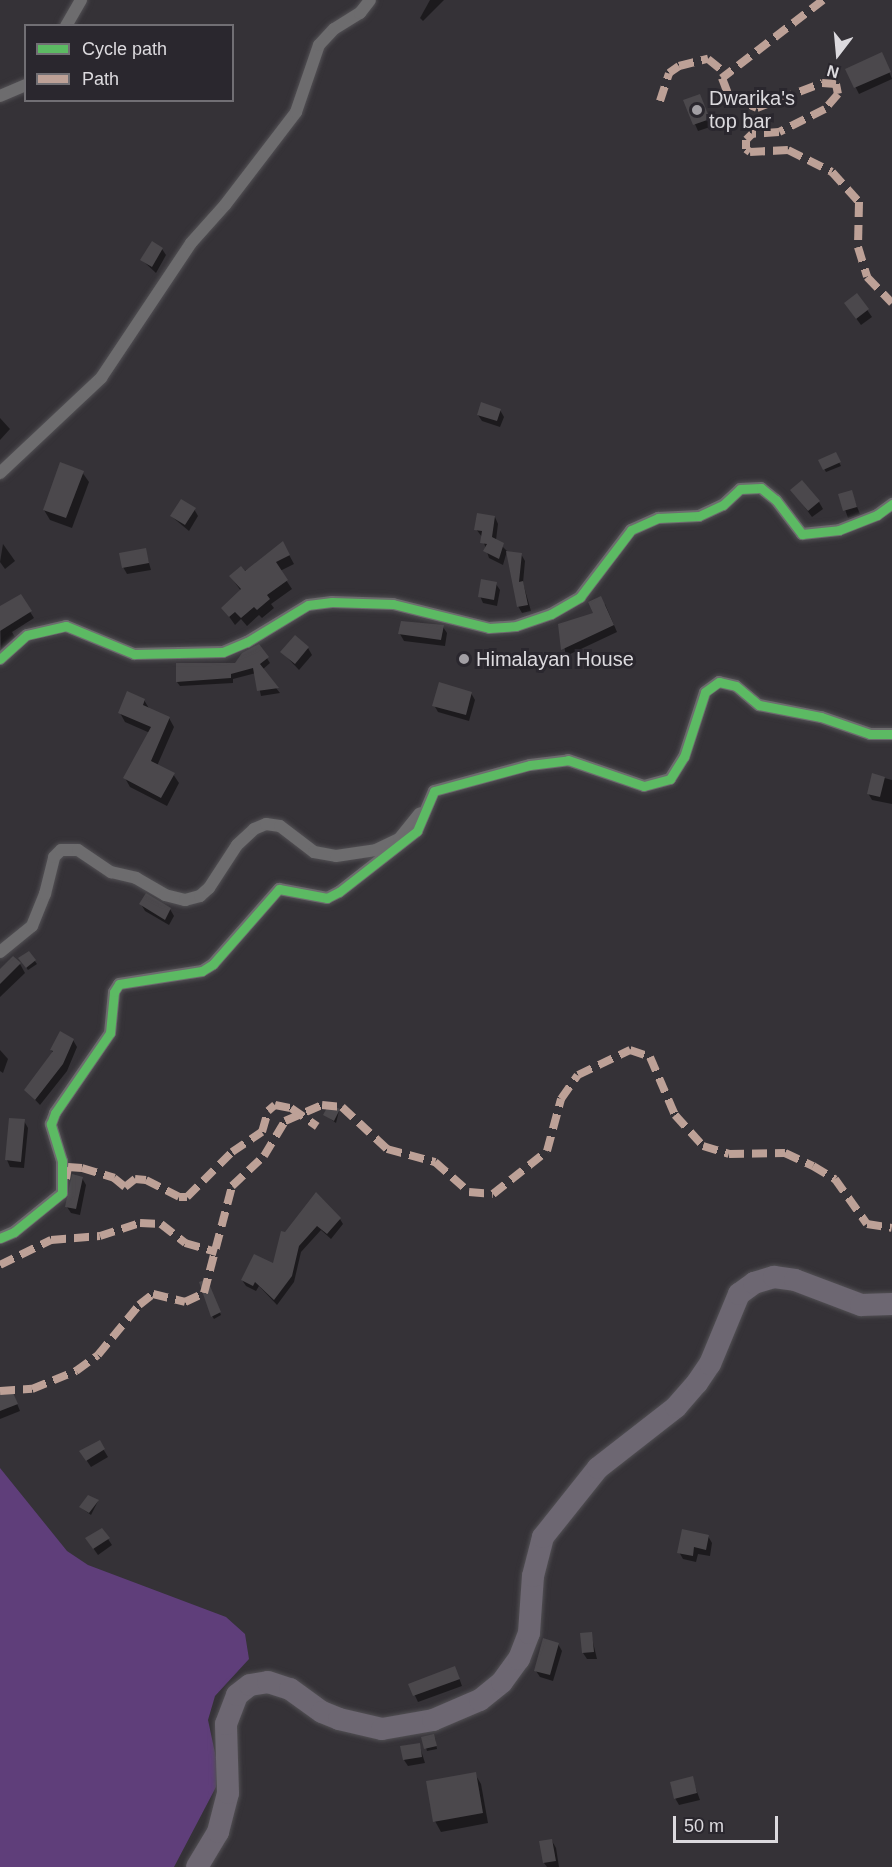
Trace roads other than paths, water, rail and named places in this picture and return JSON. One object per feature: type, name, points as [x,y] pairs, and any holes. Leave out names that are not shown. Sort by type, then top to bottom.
[{"type":"highway","points":[[197,1867],[218,1832],[228,1793],[226,1724],[237,1695],[250,1685],[268,1682],[290,1689],[330,1716],[382,1730],[433,1720],[480,1700],[502,1682],[523,1650],[530,1633],[533,1576],[543,1538],[598,1468],[676,1407],[697,1383],[710,1364],[739,1294],[754,1283],[774,1277],[795,1280],[861,1305],[892,1304]]},
{"type":"street","points":[[67,24],[81,0]]},
{"type":"street","points":[[0,473],[101,378],[190,243],[225,205],[296,112],[319,45],[334,28],[360,13],[370,0]]},
{"type":"street","points":[[0,96],[24,86]]},
{"type":"street","points":[[0,659],[27,635],[66,626],[134,654],[223,652],[248,642],[309,605],[332,602],[393,604],[489,628],[516,626],[551,614],[580,597],[632,530],[658,518],[699,516],[723,505],[740,489],[761,488],[776,500],[802,534],[816,535],[877,515],[892,504]]},
{"type":"street","points":[[0,952],[32,926],[45,894],[54,857],[61,850],[78,850],[111,872],[136,878],[165,895],[185,900],[200,896],[209,888],[237,845],[254,829],[266,824],[280,826],[314,852],[336,856],[376,850],[399,839],[425,807],[434,791],[530,765],[568,760],[644,786],[670,779],[684,757],[705,692],[718,682],[736,686],[759,705],[821,717],[870,734],[892,734]]},
{"type":"street","points":[[0,1238],[14,1232],[62,1193],[62,1161],[51,1124],[110,1033],[114,992],[119,984],[202,971],[213,964],[279,889],[327,898],[339,892],[417,831],[425,807]]},
{"type":"place","name":"Dwarika's top bar","points":[[697,110]]},
{"type":"place","name":"Himalayan House","points":[[464,659]]}]
